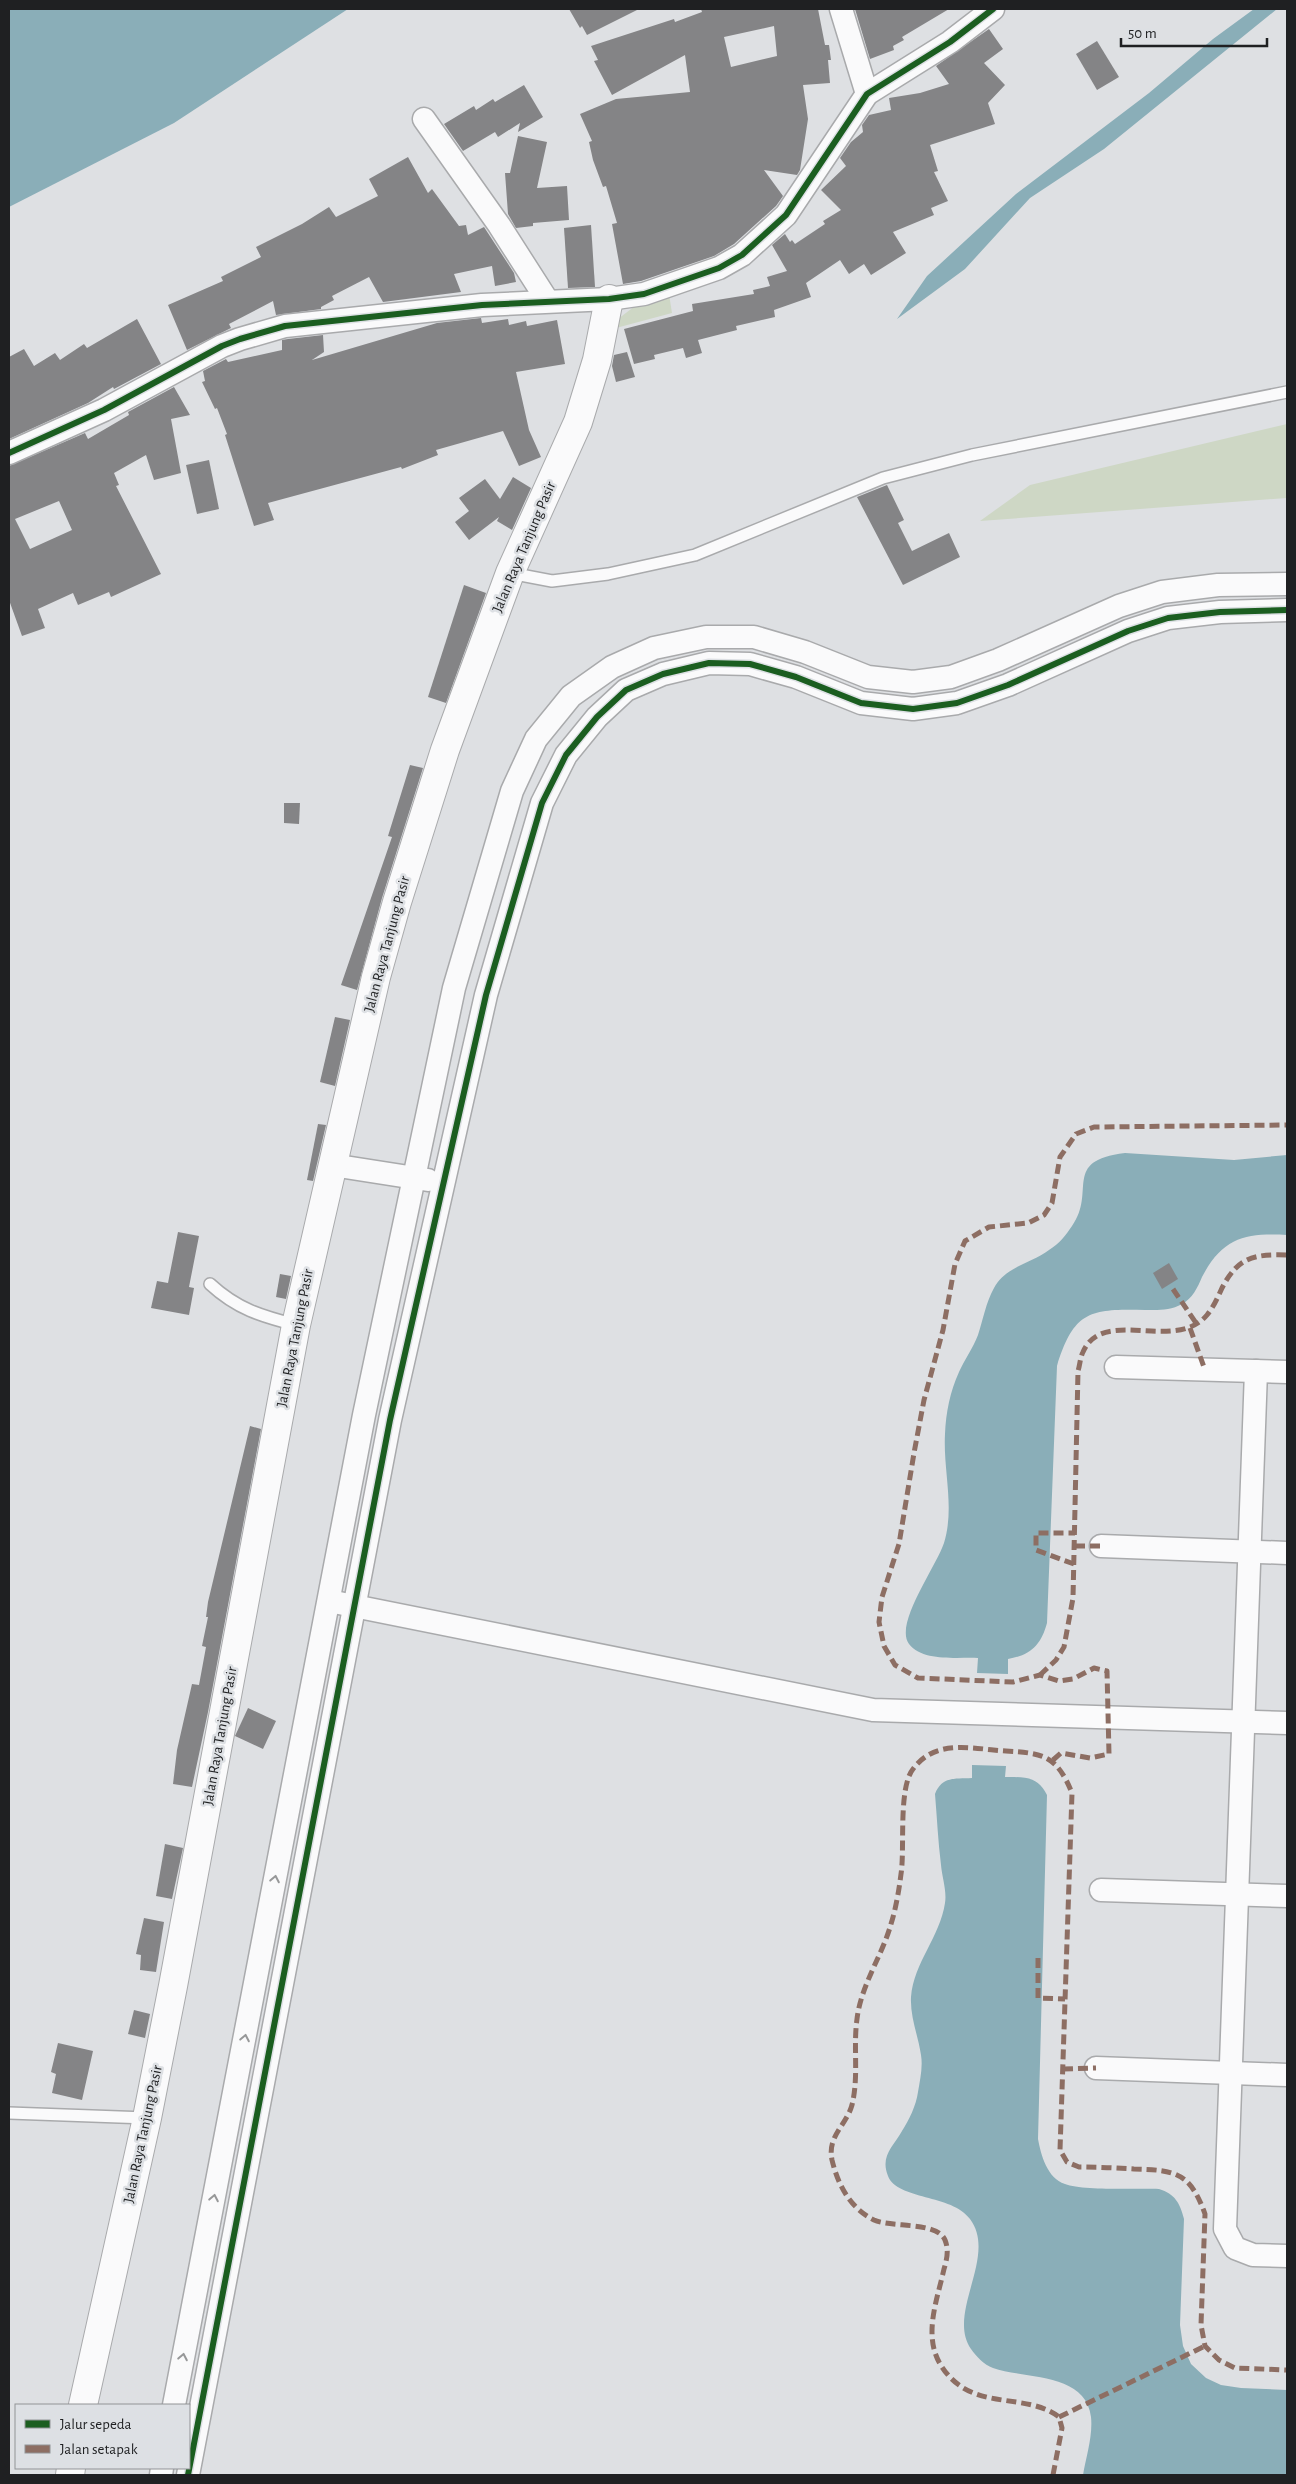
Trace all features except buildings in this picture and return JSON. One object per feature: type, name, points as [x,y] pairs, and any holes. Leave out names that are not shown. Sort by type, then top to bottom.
[{"type":"street","points":[[841,9],[867,94]]},
{"type":"street","points":[[9,453],[104,410],[186,364],[240,339],[285,326],[482,305],[547,300],[609,299],[644,294],[670,287],[719,268],[742,254],[786,215],[867,94],[950,42],[993,9]]},
{"type":"street","points":[[424,119],[499,225],[547,300]]},
{"type":"street","name":"Jalan Raya Tanjung Pasir","points":[[83,2404],[147,2118],[296,1325],[376,977],[397,902],[445,750],[510,574],[578,422],[597,360],[609,299]]},
{"type":"street","points":[[174,2404],[364,1415],[454,988],[512,791],[536,739],[571,696],[612,667],[654,648],[706,637],[754,637],[805,652],[868,677],[922,681],[951,677],[998,660],[1119,606],[1162,592],[1218,585],[1287,584]]},
{"type":"street","points":[[190,2465],[390,1420],[486,995],[542,804],[566,755],[597,717],[626,690],[663,674],[708,663],[750,664],[796,677],[861,703],[913,709],[957,703],[1000,688],[1128,631],[1168,618],[1220,612],[1287,610]]},
{"type":"street","points":[[332,1165],[444,1183]]},
{"type":"street","points":[[1116,1367],[1287,1372]]},
{"type":"street","points":[[1256,1371],[1225,2229],[1235,2248],[1253,2255],[1287,2256]]},
{"type":"street","points":[[1101,1546],[1287,1553]]},
{"type":"street","points":[[329,1601],[873,1710],[1287,1724]]},
{"type":"street","points":[[1101,1890],[1287,1896]]},
{"type":"street","points":[[1096,2068],[1287,2075]]},
{"type":"lane","points":[[510,574],[552,581],[608,574],[695,555],[883,478],[972,455],[1287,392]]},
{"type":"lane","points":[[210,1284],[231,1302],[246,1310],[296,1325]]},
{"type":"lane","points":[[9,2113],[147,2118]]},
{"type":"green space","points":[[669,294],[672,313],[601,332],[639,303]]},
{"type":"green space","points":[[1287,424],[1287,498],[980,521],[1030,485]]},
{"type":"water","points":[[9,9],[348,9],[174,123],[9,207]]},
{"type":"water","points":[[1254,9],[1277,9],[1104,149],[1030,198],[965,269],[897,319],[927,276],[1016,194],[1149,93],[1213,39]]},
{"type":"water","points":[[1125,1153],[1234,1160],[1287,1155],[1287,1235],[1248,1237],[1237,1240],[1227,1246],[1218,1253],[1210,1264],[1192,1296],[1186,1302],[1173,1308],[1164,1310],[1111,1310],[1098,1313],[1078,1323],[1070,1333],[1057,1366],[1047,1623],[1045,1631],[1038,1643],[1029,1652],[1008,1659],[1008,1674],[977,1673],[978,1658],[941,1657],[923,1654],[909,1644],[906,1635],[911,1610],[940,1553],[947,1529],[949,1502],[945,1434],[947,1410],[951,1395],[959,1372],[978,1335],[991,1293],[999,1281],[1012,1270],[1053,1248],[1065,1236],[1079,1213],[1084,1179],[1087,1170],[1093,1163],[1105,1157]]},
{"type":"water","points":[[972,1765],[1006,1766],[1005,1777],[1024,1778],[1035,1781],[1047,1795],[1038,2139],[1046,2165],[1059,2181],[1073,2186],[1084,2188],[1159,2189],[1173,2196],[1181,2208],[1184,2219],[1180,2325],[1183,2346],[1191,2364],[1206,2378],[1221,2385],[1287,2390],[1287,2475],[1083,2475],[1091,2424],[1087,2402],[1078,2392],[1066,2385],[1036,2376],[990,2367],[983,2363],[971,2349],[965,2335],[964,2319],[978,2250],[977,2234],[970,2219],[962,2211],[951,2205],[902,2189],[893,2184],[888,2176],[886,2169],[887,2157],[912,2113],[921,2074],[921,2055],[911,2004],[913,1984],[938,1927],[945,1903],[935,1794],[945,1781],[972,1778]]},
{"type":"marked path","points":[[1053,1760],[1061,1753],[1090,1758],[1109,1754],[1107,1671],[1094,1668],[1073,1679],[1059,1681],[1040,1675],[1013,1682],[918,1678],[895,1665],[884,1646],[879,1622],[882,1597],[899,1544],[924,1400],[943,1330],[955,1264],[965,1241],[989,1227],[1028,1223],[1044,1215],[1052,1203],[1060,1157],[1076,1134],[1094,1127],[1287,1125]]},
{"type":"marked path","points":[[1040,1675],[1056,1660],[1064,1647],[1073,1598],[1078,1371],[1083,1352],[1093,1339],[1106,1332],[1123,1330],[1177,1330],[1193,1326],[1207,1315],[1228,1278],[1241,1264],[1265,1255],[1287,1255]]},
{"type":"marked path","points":[[1173,1289],[1196,1323]]},
{"type":"marked path","points":[[1190,1328],[1205,1370]]},
{"type":"marked path","points":[[1074,1564],[1036,1550],[1036,1533],[1075,1533]]},
{"type":"marked path","points":[[1075,1546],[1101,1546]]},
{"type":"marked path","points":[[1053,2475],[1062,2428],[1059,2417],[1045,2409],[999,2400],[968,2391],[954,2381],[942,2367],[936,2355],[932,2331],[935,2306],[947,2258],[945,2240],[940,2234],[924,2227],[882,2222],[866,2215],[846,2195],[832,2160],[832,2144],[849,2112],[854,2094],[856,2030],[859,2006],[887,1936],[897,1899],[902,1863],[905,1790],[913,1769],[922,1759],[932,1753],[955,1748],[1030,1753],[1048,1759],[1061,1771],[1072,1793],[1060,2150],[1067,2162],[1079,2167],[1148,2169],[1171,2173],[1187,2182],[1193,2189],[1205,2214],[1201,2325],[1205,2346],[1219,2360],[1235,2368],[1287,2370]]},
{"type":"marked path","points":[[1038,1958],[1038,1998],[1065,1999]]},
{"type":"marked path","points":[[1063,2069],[1096,2068]]},
{"type":"marked path","points":[[1059,2417],[1205,2346]]},
{"type":"cycle path","points":[[9,453],[104,410],[222,346],[285,326],[482,305],[609,299],[644,294],[719,268],[742,255],[786,215],[867,94],[950,42],[993,9]]},
{"type":"cycle path","points":[[190,2465],[390,1420],[486,995],[542,803],[566,755],[597,717],[626,690],[663,674],[709,663],[750,664],[796,677],[861,703],[913,709],[957,703],[1008,685],[1128,631],[1168,618],[1220,612],[1287,610]]},
{"type":"cycle path","points":[[188,2475],[189,2469]]}]
